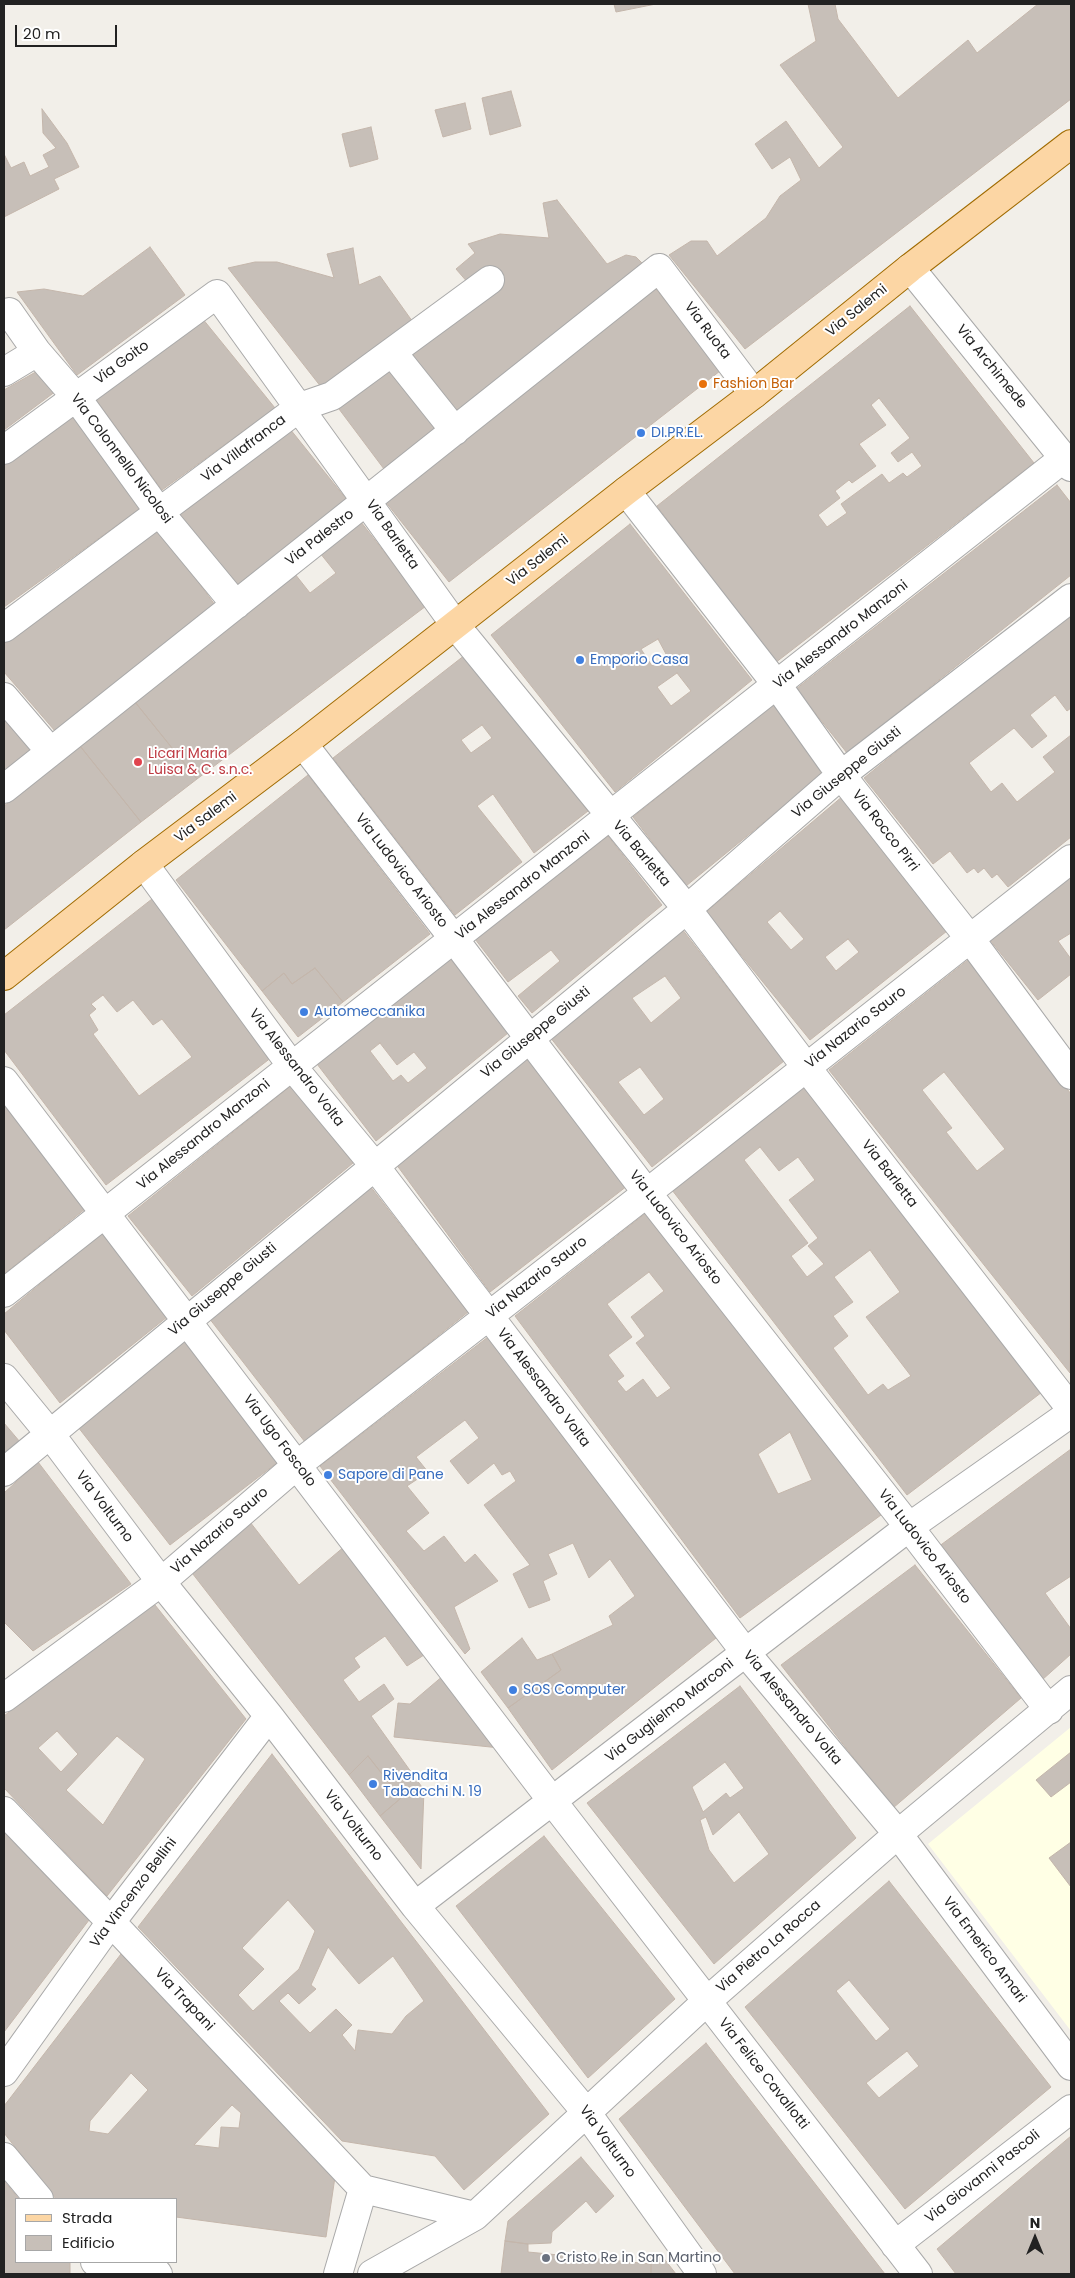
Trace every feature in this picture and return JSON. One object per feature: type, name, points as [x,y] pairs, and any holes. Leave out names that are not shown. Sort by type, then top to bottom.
[{"type":"main road","name":"Via Salemi","points":[[4,976],[144,864],[456,626],[754,394],[910,268],[1071,144]]},
{"type":"street","name":"Via Ruota","points":[[659,268],[754,394]]},
{"type":"street","name":"Via Palestro","points":[[4,789],[659,268]]},
{"type":"street","name":"Via Archimede","points":[[910,268],[1068,462]]},
{"type":"street","name":"Via Villafranca","points":[[4,628],[300,407],[332,396],[490,280]]},
{"type":"street","name":"Via Goito","points":[[4,450],[217,294]]},
{"type":"street","name":"Via Barletta","points":[[217,294],[456,626],[687,909],[1071,1411]]},
{"type":"street","name":"Via Colonnello Nicolosi","points":[[9,312],[37,352],[76,397],[160,513],[236,604]]},
{"type":"street","points":[[4,372],[37,352]]},
{"type":"street","points":[[392,352],[455,431]]},
{"type":"street","name":"Via Alessandro Manzoni","points":[[4,1293],[291,1065],[777,685],[1068,462]]},
{"type":"street","name":"Via Rocco Pirri","points":[[626,492],[777,685],[841,775],[971,940],[1071,1075]]},
{"type":"street","name":"Via Giuseppe Giusti","points":[[4,1472],[374,1165],[687,909],[841,775],[1071,598]]},
{"type":"street","points":[[4,697],[50,751]]},
{"type":"street","name":"Via Ludovico Ariosto","points":[[303,744],[454,939],[528,1039],[909,1527],[1049,1710]]},
{"type":"street","name":"Via Nazario Sauro","points":[[4,1698],[161,1582],[297,1465],[971,940],[1071,859]]},
{"type":"street","name":"Via Alessandro Volta","points":[[144,864],[291,1065],[374,1165],[745,1652],[898,1834]]},
{"type":"street","name":"Via Ugo Foscolo","points":[[4,1081],[553,1802]]},
{"type":"street","name":"Via Volturno","points":[[4,1378],[50,1434],[161,1582],[269,1716],[415,1906],[586,2112],[702,2274]]},
{"type":"street","name":"Via Guglielmo Marconi","points":[[415,1906],[909,1527],[1071,1411]]},
{"type":"street","name":"Via Pietro La Rocca","points":[[372,2274],[475,2216],[707,2002],[898,1834],[1071,1690]]},
{"type":"street","name":"Via Vincenzo Bellini","points":[[4,2072],[111,1922],[269,1716]]},
{"type":"street","name":"Via Felice Cavallotti","points":[[553,1802],[918,2274]]},
{"type":"street","name":"Via Trapani","points":[[4,1811],[363,2189]]},
{"type":"street","name":"Via Emerico Amari","points":[[898,1834],[1071,2066]]},
{"type":"street","name":"Via Giovanni Pascoli","points":[[895,2245],[1071,2109]]},
{"type":"street","points":[[4,2157],[38,2198]]},
{"type":"street","points":[[338,2274],[363,2189],[475,2216]]},
{"type":"street","points":[[98,2263],[124,2272],[158,2274]]},
{"type":"shaded area","points":[[1071,1727],[1071,2031],[928,1844]]},
{"type":"building","points":[[614,4],[656,4],[616,12]]},
{"type":"building","points":[[808,4],[835,4],[838,19],[898,98],[968,40],[977,53],[1038,4],[1071,4],[1071,99],[745,349],[669,255],[691,241],[707,241],[717,256],[766,218],[780,196],[801,180],[790,157],[772,169],[755,144],[786,121],[819,168],[843,147],[780,65],[816,41]]},
{"type":"building","points":[[511,91],[521,126],[490,135],[482,98]]},
{"type":"building","points":[[465,103],[471,129],[443,137],[435,110]]},
{"type":"building","points":[[42,109],[67,143],[79,167],[54,179],[59,189],[4,217],[4,154],[11,168],[24,162],[30,176],[49,167],[43,155],[56,148],[43,133]]},
{"type":"building","points":[[371,127],[378,159],[350,167],[342,134]]},
{"type":"building","points":[[557,200],[607,264],[626,255],[636,257],[643,264],[455,414],[406,354],[469,284],[456,269],[475,253],[468,244],[500,234],[549,238],[543,203]]},
{"type":"building","points":[[150,247],[185,295],[77,375],[17,292],[44,289],[83,296]]},
{"type":"building","points":[[353,248],[359,285],[380,276],[415,325],[325,392],[228,268],[255,262],[277,262],[334,278],[327,254]]},
{"type":"building","points":[[656,289],[720,371],[449,582],[385,501]]},
{"type":"building","points":[[910,306],[1034,463],[775,663],[657,506]],"holes":[[[879,398],[910,438],[891,453],[898,462],[912,452],[922,466],[907,477],[903,473],[889,483],[882,474],[841,504],[847,513],[827,527],[818,515],[840,498],[835,491],[849,480],[852,483],[876,466],[859,444],[886,425],[871,405]]]},
{"type":"building","points":[[202,318],[275,408],[162,490],[94,397]]},
{"type":"building","points":[[392,364],[440,427],[384,469],[336,405]]},
{"type":"building","points":[[41,369],[56,391],[4,430],[4,390]]},
{"type":"building","points":[[73,413],[142,507],[4,607],[4,463]]},
{"type":"building","points":[[290,429],[347,500],[236,586],[179,513]]},
{"type":"building","points":[[1057,485],[1071,503],[1071,575],[847,753],[796,689]]},
{"type":"building","points":[[361,522],[426,606],[197,779],[135,702],[295,574],[310,593],[336,573],[320,553]]},
{"type":"building","name":"Emporio Casa","points":[[630,524],[752,680],[615,792],[491,635]],"holes":[[[658,639],[666,654],[652,666],[641,649]],[[677,673],[691,691],[671,706],[657,687]]]},
{"type":"building","points":[[158,527],[215,605],[55,731],[4,672],[4,641]]},
{"type":"building","points":[[1071,610],[1071,708],[1067,711],[1055,695],[1030,715],[1047,736],[1032,748],[1014,728],[969,763],[991,792],[1002,783],[1017,802],[1055,772],[1043,757],[1071,735],[1071,837],[1008,887],[997,874],[992,878],[984,868],[978,873],[974,868],[967,873],[950,851],[933,864],[864,778]]},
{"type":"building","points":[[465,655],[588,811],[534,853],[493,794],[477,806],[522,862],[455,915],[333,758]],"holes":[[[482,725],[492,738],[471,753],[461,740]]]},
{"type":"building","name":"Licari Maria Luisa & C. s.n.c.","points":[[135,702],[197,779],[141,822],[80,746]]},
{"type":"building","points":[[774,704],[824,773],[686,886],[633,817]]},
{"type":"building","points":[[4,717],[32,750],[4,772]]},
{"type":"building","points":[[80,746],[141,822],[4,930],[4,806]]},
{"type":"building","points":[[308,775],[430,934],[343,1002],[315,968],[292,984],[284,973],[262,991],[176,880]]},
{"type":"building","points":[[843,796],[947,931],[810,1040],[706,912]],"holes":[[[780,911],[804,939],[791,950],[767,922]],[[848,939],[859,952],[836,971],[825,957]]]},
{"type":"building","points":[[608,836],[662,905],[532,1013],[518,996],[560,961],[551,950],[508,982],[475,939]]},
{"type":"building","points":[[1071,876],[1071,933],[1058,941],[1071,959],[1071,974],[1038,1000],[990,940]]},
{"type":"building","points":[[152,899],[272,1057],[106,1185],[4,1050],[4,1015]],"holes":[[[103,995],[117,1012],[133,1000],[153,1025],[162,1019],[192,1057],[139,1096],[93,1034],[98,1030],[89,1015],[96,1009],[91,1004]]]},
{"type":"building","points":[[682,929],[784,1061],[652,1167],[550,1037]],"holes":[[[665,976],[681,998],[651,1023],[632,998]],[[640,1067],[664,1099],[644,1115],[618,1082]]]},
{"type":"building","points":[[450,958],[508,1033],[376,1141],[317,1064]],"holes":[[[380,1043],[397,1065],[414,1052],[427,1068],[408,1083],[401,1075],[393,1081],[370,1051]]]},
{"type":"building","points":[[968,960],[1071,1094],[1070,1373],[829,1070]],"holes":[[[944,1072],[1005,1149],[977,1171],[946,1132],[952,1128],[922,1090]]]},
{"type":"building","name":"Automeccanika","points":[[315,968],[343,1002],[298,1037],[262,991],[284,973],[292,984]]},
{"type":"building","points":[[528,1057],[627,1186],[490,1292],[396,1164]]},
{"type":"building","points":[[292,1085],[353,1163],[192,1296],[128,1216]]},
{"type":"building","points":[[804,1087],[1046,1389],[907,1495],[672,1190]],"holes":[[[760,1147],[779,1171],[798,1157],[815,1180],[789,1200],[818,1238],[808,1246],[824,1264],[807,1277],[791,1256],[808,1243],[744,1160]],[[870,1250],[900,1292],[866,1317],[911,1376],[888,1390],[883,1384],[868,1395],[833,1348],[848,1336],[833,1316],[853,1302],[834,1277]]]},
{"type":"building","points":[[4,1103],[85,1209],[4,1274]]},
{"type":"building","points":[[370,1186],[468,1312],[305,1442],[209,1318]]},
{"type":"building","points":[[646,1213],[881,1515],[740,1618],[515,1316]],"holes":[[[649,1272],[664,1291],[631,1317],[645,1336],[636,1343],[671,1388],[657,1398],[643,1379],[626,1392],[617,1381],[624,1376],[608,1355],[632,1337],[607,1304]],[[790,1432],[812,1480],[778,1494],[758,1454]]]},
{"type":"building","points":[[103,1232],[167,1317],[60,1403],[4,1330],[4,1314]]},
{"type":"building","points":[[488,1337],[716,1638],[552,1770],[508,1708],[561,1670],[552,1654],[613,1625],[609,1616],[635,1596],[610,1559],[589,1578],[573,1543],[548,1554],[557,1574],[543,1581],[550,1600],[529,1608],[513,1574],[530,1565],[484,1505],[516,1481],[510,1471],[502,1475],[494,1463],[468,1484],[450,1461],[479,1438],[465,1420],[416,1457],[428,1472],[407,1486],[429,1513],[406,1531],[424,1551],[444,1536],[465,1563],[475,1554],[498,1581],[454,1607],[470,1649],[465,1654],[320,1466]]},
{"type":"building","points":[[186,1339],[278,1462],[170,1545],[78,1427]]},
{"type":"building","points":[[4,1423],[20,1442],[4,1455]]},
{"type":"building","points":[[1071,1449],[1071,1576],[1045,1593],[1071,1629],[1071,1654],[1042,1680],[938,1547]]},
{"type":"building","points":[[38,1462],[131,1584],[33,1651],[4,1622],[4,1493]]},
{"type":"building","points":[[250,1522],[299,1585],[345,1546],[427,1653],[407,1666],[385,1636],[354,1658],[360,1667],[343,1680],[359,1702],[384,1684],[394,1699],[371,1716],[424,1790],[421,1869],[380,1816],[401,1798],[368,1756],[349,1775],[189,1569]]},
{"type":"building","points":[[915,1565],[1021,1698],[893,1808],[781,1665]]},
{"type":"building","points":[[151,1600],[246,1719],[107,1896],[4,1788],[4,1716]],"holes":[[[57,1731],[78,1754],[61,1772],[38,1748]],[[117,1736],[145,1759],[103,1825],[66,1790]]]},
{"type":"building","name":"SOS Computer","points":[[522,1638],[537,1660],[552,1654],[561,1670],[508,1708],[481,1672]]},
{"type":"building","points":[[444,1675],[500,1748],[394,1737],[398,1703],[410,1704]]},
{"type":"building","points":[[740,1686],[856,1838],[714,1964],[587,1803]],"holes":[[[725,1762],[744,1788],[730,1798],[726,1793],[703,1812],[692,1787]],[[739,1812],[769,1854],[734,1883],[709,1850],[700,1820],[706,1817],[713,1835]]]},
{"type":"building","points":[[1071,1752],[1071,1782],[1051,1797],[1036,1780]]},
{"type":"building","points":[[272,1754],[549,2114],[464,2190],[435,2156],[342,2141],[138,1927]],"holes":[[[288,1900],[315,1931],[299,1969],[253,2011],[238,1995],[264,1969],[242,1948]],[[328,1947],[359,1984],[393,1956],[424,2001],[406,2016],[392,2034],[358,2030],[355,2051],[342,2035],[352,2025],[336,2009],[310,2033],[279,2001],[288,1993],[299,2004],[316,1989],[311,1985]]]},
{"type":"building","name":"Rivendita Tabacchi N. 19","points":[[368,1756],[401,1798],[380,1816],[349,1775]]},
{"type":"building","points":[[4,1832],[89,1920],[4,2032]]},
{"type":"building","points":[[544,1836],[675,1999],[588,2078],[456,1906]]},
{"type":"building","points":[[1071,1842],[1071,1887],[1049,1858]]},
{"type":"building","points":[[889,1881],[1051,2087],[905,2209],[745,2007]],"holes":[[[849,1980],[890,2029],[876,2041],[836,1991]],[[907,2051],[919,2066],[879,2098],[866,2083]]]},
{"type":"building","points":[[121,1954],[335,2177],[326,2237],[178,2217],[178,2198],[55,2198],[4,2133],[4,2106]],"holes":[[[131,2073],[148,2090],[108,2134],[89,2131],[90,2121]],[[232,2105],[241,2113],[239,2128],[221,2127],[219,2148],[194,2145]]]},
{"type":"building","points":[[706,2043],[885,2274],[735,2274],[619,2119]]},
{"type":"building","points":[[1071,2136],[1071,2274],[956,2274],[937,2249]]},
{"type":"building","points":[[581,2157],[614,2196],[596,2213],[586,2201],[552,2232],[551,2243],[528,2244],[505,2241],[508,2221]]},
{"type":"building","points":[[4,2181],[18,2198],[15,2198],[15,2263],[70,2263],[70,2274],[4,2274]]},
{"type":"building","name":"Cristo Re in San Martino","points":[[505,2241],[528,2244],[528,2252],[651,2264],[651,2274],[501,2274]]},
{"type":"building","points":[[651,2254],[662,2256],[676,2274],[651,2274]]},
{"type":"place","name":"Fashion Bar","points":[[703,384]]},
{"type":"place","name":"DI.PR.EL.","points":[[641,433]]},
{"type":"place","name":"Emporio Casa","points":[[580,660]]},
{"type":"place","name":"Licari Maria Luisa & C. s.n.c.","points":[[138,762]]},
{"type":"place","name":"Automeccanika","points":[[304,1012]]},
{"type":"place","name":"Sapore di Pane","points":[[328,1475]]},
{"type":"place","name":"SOS Computer","points":[[513,1690]]},
{"type":"place","name":"Rivendita Tabacchi N. 19","points":[[373,1784]]},
{"type":"place","name":"Cristo Re in San Martino","points":[[546,2258]]}]
